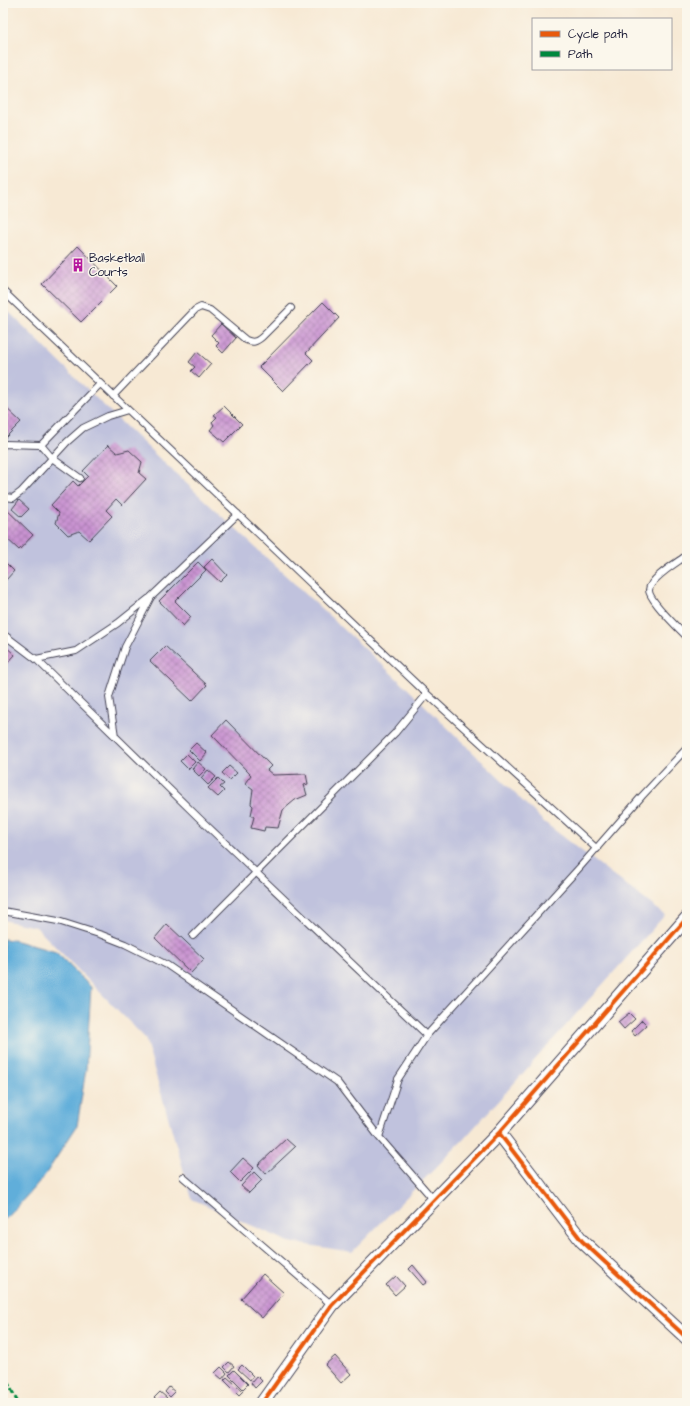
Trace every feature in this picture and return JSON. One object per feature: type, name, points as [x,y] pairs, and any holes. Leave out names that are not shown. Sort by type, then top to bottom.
[{"type":"street","points":[[262,1403],[332,1305],[498,1133],[687,918]]},
{"type":"street","points":[[498,1133],[582,1241],[687,1338]]},
{"type":"lane","points":[[3,291],[427,694],[597,849]]},
{"type":"lane","points":[[113,396],[195,310],[201,307],[210,310],[246,340],[252,342],[262,338],[291,308]]},
{"type":"lane","points":[[3,445],[41,444],[100,384]]},
{"type":"lane","points":[[3,494],[5,497],[12,498],[21,492],[52,458],[83,428],[108,416],[128,410]]},
{"type":"lane","points":[[41,444],[52,458],[80,478]]},
{"type":"lane","points":[[36,659],[76,651],[118,623],[151,597],[238,514]]},
{"type":"lane","points":[[687,555],[653,582],[649,590],[650,596],[655,603],[687,637]]},
{"type":"lane","points":[[115,737],[110,697],[125,647],[151,597]]},
{"type":"lane","points":[[3,634],[36,659],[256,873],[427,1035]]},
{"type":"lane","points":[[193,936],[395,733],[427,694]]},
{"type":"lane","points":[[379,1137],[398,1079],[427,1035],[687,748]]},
{"type":"lane","points":[[3,911],[58,921],[102,935],[125,944],[166,965],[337,1082],[379,1137],[433,1200]]},
{"type":"lane","points":[[183,1176],[332,1305]]},
{"type":"shaded area","points":[[3,306],[160,459],[406,687],[544,822],[665,915],[463,1140],[352,1252],[289,1242],[192,1199],[145,1038],[36,927],[3,920]]},
{"type":"water","points":[[3,939],[13,940],[56,952],[91,987],[86,1069],[77,1126],[45,1175],[9,1216],[3,1219]]},
{"type":"building","name":"Basketball Courts","points":[[78,246],[117,286],[81,322],[42,284]]},
{"type":"building","points":[[323,302],[339,318],[306,353],[313,360],[283,391],[259,367]]},
{"type":"building","points":[[221,324],[236,338],[223,353],[216,346],[219,343],[211,335]]},
{"type":"building","points":[[197,352],[211,364],[199,378],[191,371],[195,367],[189,362]]},
{"type":"building","points":[[3,405],[21,422],[3,440]]},
{"type":"building","points":[[224,406],[242,424],[224,442],[210,430],[214,425],[212,422],[217,417],[214,415]]},
{"type":"building","points":[[108,445],[117,453],[129,450],[142,462],[139,473],[146,479],[122,505],[116,499],[106,510],[112,516],[89,540],[79,531],[68,535],[56,523],[59,513],[51,505],[73,481],[78,486],[88,476],[83,471]]},
{"type":"building","points":[[19,500],[29,509],[21,517],[12,509]]},
{"type":"building","points":[[3,506],[33,535],[19,550],[3,535]]},
{"type":"building","points":[[212,559],[227,575],[220,582],[204,567]]},
{"type":"building","points":[[3,560],[14,571],[6,580],[3,577]]},
{"type":"building","points":[[198,562],[206,570],[175,601],[191,617],[183,626],[159,601]]},
{"type":"building","points":[[3,644],[15,655],[3,668]]},
{"type":"building","points":[[165,646],[207,685],[192,701],[150,661]]},
{"type":"building","points":[[226,720],[271,766],[267,770],[273,775],[306,774],[308,784],[304,785],[307,795],[295,800],[283,810],[278,828],[265,827],[264,831],[251,828],[254,817],[251,815],[253,806],[251,804],[253,789],[245,783],[251,775],[212,735]]},
{"type":"building","points":[[196,743],[207,753],[200,761],[189,750]]},
{"type":"building","points":[[187,754],[195,762],[188,769],[180,761]]},
{"type":"building","points":[[198,762],[206,769],[199,776],[192,769]]},
{"type":"building","points":[[229,766],[237,773],[230,780],[222,773]]},
{"type":"building","points":[[208,770],[216,777],[208,785],[201,778]]},
{"type":"building","points":[[218,778],[224,784],[220,787],[224,791],[218,797],[208,788]]},
{"type":"building","points":[[167,924],[204,959],[191,973],[155,938]]},
{"type":"building","points":[[629,1013],[635,1019],[624,1029],[618,1022]]},
{"type":"building","points":[[642,1020],[647,1025],[635,1036],[631,1031]]},
{"type":"building","points":[[286,1139],[295,1147],[266,1174],[258,1165]]},
{"type":"building","points":[[243,1158],[254,1168],[240,1182],[230,1172]]},
{"type":"building","points":[[254,1172],[262,1180],[249,1193],[241,1186]]},
{"type":"building","points":[[413,1265],[427,1282],[423,1285],[409,1269]]},
{"type":"building","points":[[263,1274],[284,1293],[262,1318],[241,1299]]},
{"type":"building","points":[[396,1276],[405,1286],[395,1295],[386,1285]]},
{"type":"building","points":[[335,1356],[351,1374],[341,1383],[325,1365]]},
{"type":"building","points":[[229,1362],[234,1366],[229,1372],[224,1367]]},
{"type":"building","points":[[242,1365],[253,1376],[250,1380],[238,1369]]},
{"type":"building","points":[[221,1367],[227,1373],[222,1379],[215,1373]]},
{"type":"building","points":[[234,1370],[248,1384],[243,1389],[229,1375]]},
{"type":"building","points":[[257,1376],[262,1381],[255,1388],[251,1383]]},
{"type":"building","points":[[227,1377],[243,1391],[239,1395],[224,1380]]},
{"type":"building","points":[[169,1387],[175,1392],[170,1397],[165,1392]]},
{"type":"building","points":[[160,1392],[167,1398],[162,1403],[154,1398]]},
{"type":"marked path","points":[[3,1373],[18,1403]]},
{"type":"cycle path","points":[[262,1403],[332,1305],[499,1133],[687,918]]},
{"type":"cycle path","points":[[499,1133],[582,1241],[687,1338]]},
{"type":"place","name":"Basketball Courts","points":[[78,265]]}]
